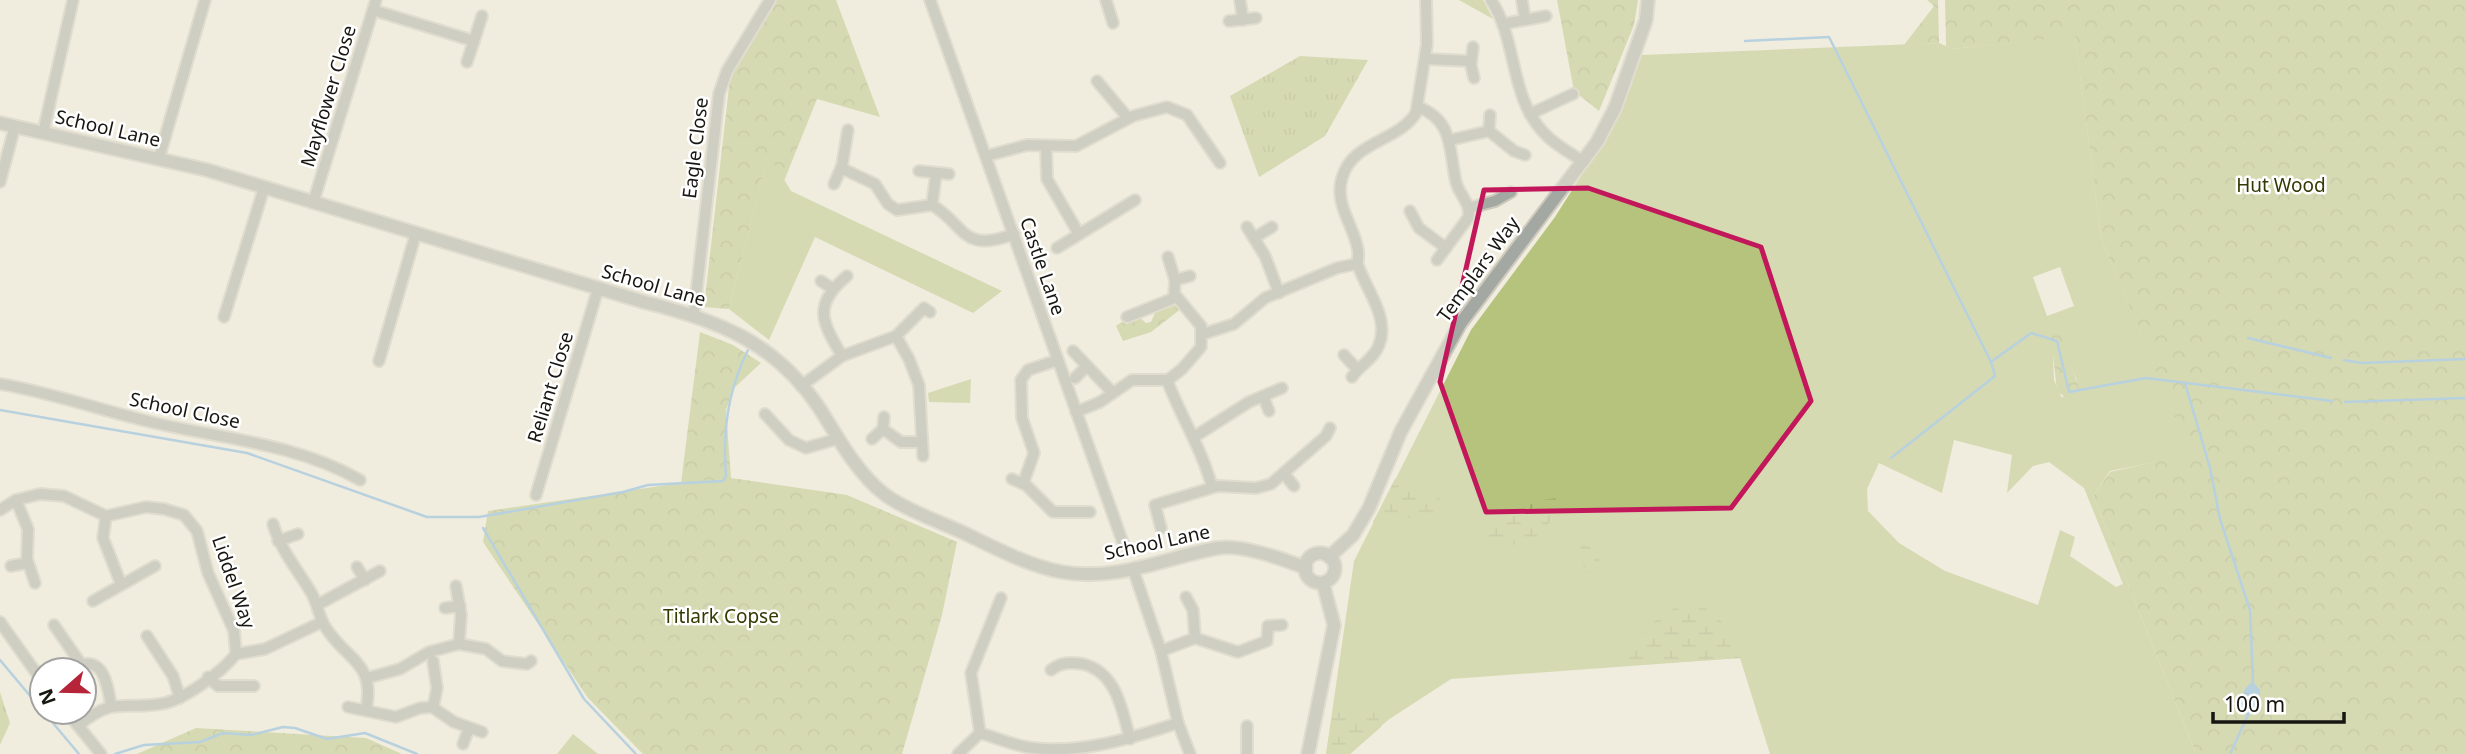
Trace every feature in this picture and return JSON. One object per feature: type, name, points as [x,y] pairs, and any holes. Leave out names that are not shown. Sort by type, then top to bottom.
[{"type":"street","points":[[43,133],[73,0]]},
{"type":"street","points":[[159,159],[205,0]]},
{"type":"street","name":"Eagle Close","points":[[694,314],[719,94],[727,71],[770,0]]},
{"type":"street","name":"Castle Lane","points":[[930,0],[1123,543]]},
{"type":"street","points":[[1106,0],[1113,23]]},
{"type":"street","points":[[1240,0],[1243,20]]},
{"type":"street","points":[[1344,355],[1354,373],[1377,349],[1381,329],[1376,306],[1356,264],[1358,250],[1341,199],[1343,174],[1361,151],[1408,121],[1418,107],[1425,59],[1426,0]]},
{"type":"street","points":[[1491,0],[1503,24],[1520,88],[1530,114],[1549,138],[1584,162]]},
{"type":"street","name":"Templars Way","points":[[1306,568],[1313,556],[1321,554],[1329,557],[1353,535],[1368,508],[1401,431],[1460,324],[1512,251],[1584,162],[1615,108],[1646,20],[1648,0]]},
{"type":"street","points":[[1522,1],[1525,18]]},
{"type":"street","points":[[375,5],[474,41]]},
{"type":"street","name":"Mayflower Close","points":[[313,202],[375,5]]},
{"type":"street","points":[[467,62],[482,16]]},
{"type":"street","points":[[1503,24],[1546,16]]},
{"type":"street","points":[[1229,21],[1256,19]]},
{"type":"street","points":[[1474,47],[1471,61],[1474,78]]},
{"type":"street","points":[[1425,59],[1471,61]]},
{"type":"street","points":[[1097,81],[1128,118]]},
{"type":"street","points":[[1530,114],[1573,94]]},
{"type":"street","points":[[986,156],[1027,145],[1046,147],[1082,144],[1128,118],[1161,107],[1178,109],[1191,119],[1220,163]]},
{"type":"street","points":[[1418,107],[1437,118],[1450,140],[1456,182],[1469,208],[1468,218],[1437,260]]},
{"type":"street","points":[[1489,131],[1490,115]]},
{"type":"street","name":"School Lane","points":[[0,123],[159,159],[313,202],[598,289],[694,314],[756,344],[802,386],[837,439],[883,493],[998,548],[1063,572],[1102,573],[1133,569],[1221,548],[1276,557],[1306,568]]},
{"type":"street","points":[[0,182],[15,126]]},
{"type":"street","points":[[834,184],[841,168],[849,130]]},
{"type":"street","points":[[1450,140],[1489,131]]},
{"type":"street","points":[[1489,131],[1514,151],[1525,155]]},
{"type":"street","points":[[1046,147],[1047,179],[1079,234]]},
{"type":"street","points":[[841,168],[875,184],[888,204],[897,210],[932,205]]},
{"type":"street","points":[[919,171],[949,174]]},
{"type":"street","points":[[932,205],[936,174]]},
{"type":"street","points":[[224,317],[264,188]]},
{"type":"street","points":[[1469,208],[1495,201],[1511,192]]},
{"type":"street","points":[[1058,248],[1135,200]]},
{"type":"street","points":[[932,205],[961,233],[973,238],[995,241],[1014,234]]},
{"type":"street","points":[[1410,211],[1419,228],[1446,248]]},
{"type":"street","points":[[1247,227],[1269,264],[1279,293]]},
{"type":"street","points":[[1254,238],[1272,227]]},
{"type":"street","points":[[379,360],[416,233]]},
{"type":"street","points":[[1168,257],[1175,280],[1174,297]]},
{"type":"street","points":[[1203,334],[1234,324],[1255,304],[1279,293],[1336,268],[1356,264]]},
{"type":"street","points":[[842,356],[822,317],[823,308],[833,289],[847,276]]},
{"type":"street","points":[[1175,280],[1190,276]]},
{"type":"street","points":[[821,281],[833,289]]},
{"type":"street","name":"Reliant Close","points":[[536,495],[598,289]]},
{"type":"street","points":[[1127,317],[1174,297]]},
{"type":"street","points":[[1076,412],[1100,402],[1132,380],[1167,380],[1196,355],[1203,334],[1190,310],[1174,297]]},
{"type":"street","points":[[802,386],[842,356],[896,336],[924,308],[930,312]]},
{"type":"street","points":[[896,336],[919,385],[920,442],[923,456]]},
{"type":"street","points":[[1073,351],[1112,392]]},
{"type":"street","points":[[1058,360],[1028,370],[1021,380],[1023,418],[1034,453],[1018,481],[1053,512],[1090,512]]},
{"type":"street","points":[[1075,378],[1087,366]]},
{"type":"street","points":[[1167,380],[1180,413],[1194,437],[1212,487]]},
{"type":"street","name":"School Close","points":[[0,384],[152,423],[292,452],[341,470],[360,481]]},
{"type":"street","points":[[1194,437],[1263,396],[1282,388]]},
{"type":"street","points":[[1263,396],[1269,411]]},
{"type":"street","points":[[765,414],[789,440],[806,448],[837,439]]},
{"type":"street","points":[[872,439],[883,429],[884,417]]},
{"type":"street","points":[[765,432],[775,425]]},
{"type":"street","points":[[1161,528],[1155,505],[1212,487],[1263,487],[1284,475],[1302,454],[1326,436],[1330,428]]},
{"type":"street","points":[[883,429],[901,442],[920,442]]},
{"type":"street","points":[[1284,475],[1294,486]]},
{"type":"street","points":[[0,510],[16,500],[36,494],[64,496],[106,516],[103,538],[121,584]]},
{"type":"street","points":[[16,500],[28,529],[27,563],[35,583]]},
{"type":"street","name":"Liddel Way","points":[[106,516],[140,508],[158,508],[180,513],[193,523],[210,579],[234,632],[237,652]]},
{"type":"street","points":[[273,524],[282,551],[295,563],[317,605],[322,622],[333,638],[359,663],[367,678],[366,710]]},
{"type":"street","points":[[278,541],[298,534]]},
{"type":"street","points":[[1323,583],[1335,572],[1329,557]]},
{"type":"street","points":[[11,566],[27,563]]},
{"type":"street","points":[[93,601],[155,566]]},
{"type":"street","points":[[357,567],[365,580]]},
{"type":"street","points":[[1306,568],[1311,580],[1323,583]]},
{"type":"street","points":[[1133,569],[1161,651],[1178,723],[1189,754]]},
{"type":"street","points":[[317,605],[380,571]]},
{"type":"street","points":[[1308,754],[1334,625],[1323,583]]},
{"type":"street","points":[[456,586],[460,606],[459,644]]},
{"type":"street","points":[[1186,597],[1193,610],[1195,638]]},
{"type":"street","points":[[980,733],[971,673],[996,604]]},
{"type":"street","points":[[445,608],[460,606]]},
{"type":"street","points":[[1193,610],[1206,606]]},
{"type":"street","points":[[1161,651],[1195,638],[1238,652],[1267,641],[1268,620],[1282,625]]},
{"type":"street","points":[[0,622],[28,661]]},
{"type":"street","points":[[98,713],[111,705],[154,705],[180,698],[237,652],[265,649],[322,622]]},
{"type":"street","points":[[54,625],[75,656]]},
{"type":"street","points":[[147,636],[173,676],[180,698]]},
{"type":"street","points":[[367,678],[400,668],[429,652],[459,644],[486,649],[502,661],[527,664],[531,661]]},
{"type":"street","points":[[433,661],[437,688],[433,708]]},
{"type":"street","points":[[1057,664],[1073,662],[1097,668],[1109,679],[1130,739]]},
{"type":"street","points":[[98,668],[103,672],[111,705]]},
{"type":"street","points":[[208,677],[218,686],[254,686]]},
{"type":"street","points":[[348,706],[396,717],[419,708],[433,708],[449,720],[482,732]]},
{"type":"street","points":[[980,733],[1032,751],[1091,750],[1178,723]]},
{"type":"street","points":[[80,726],[101,754]]},
{"type":"street","points":[[1247,726],[1247,754]]},
{"type":"street","points":[[463,744],[469,728]]},
{"type":"street","points":[[958,754],[980,733]]},
{"type":"highlighted area","points":[[1588,188],[1761,247],[1811,401],[1731,508],[1486,512],[1440,382],[1484,190]]},
{"type":"green space","points":[[773,0],[836,0],[880,117],[817,99],[784,181],[768,154],[729,309],[704,307],[730,78]]},
{"type":"green space","points":[[1459,0],[1483,0],[1493,19]]},
{"type":"green space","points":[[1557,0],[1638,0],[1634,25],[1599,111],[1574,91]]},
{"type":"green space","points":[[1927,0],[1938,0],[1939,43],[1904,45],[1934,6]]},
{"type":"green space","name":"Hut Wood","points":[[1945,0],[2465,0],[2465,754],[2196,754],[2093,496],[2110,472],[2190,454],[2101,238],[2075,36],[1952,49],[1946,46]]},
{"type":"green space","points":[[2075,35],[2101,238],[2191,455],[2110,471],[2093,496],[2196,754],[1770,754],[1740,658],[1451,679],[1388,720],[1350,754],[1326,754],[1354,561],[1471,330],[1555,217],[1621,113],[1642,55],[1939,43],[1953,49]],"holes":[[[2060,267],[2074,306],[2047,316],[2033,277]],[[2053,357],[2071,367],[2077,380],[2062,398],[2054,380]],[[1954,440],[2012,455],[2007,493],[2033,466],[2049,462],[2084,488],[2123,584],[2116,587],[2070,556],[2075,537],[2060,530],[2038,605],[1945,571],[1899,543],[1868,511],[1867,489],[1879,463],[1942,493]]]},
{"type":"green space","points":[[1300,56],[1368,60],[1325,136],[1259,177],[1230,96]]},
{"type":"green space","points":[[768,153],[791,191],[1002,291],[973,313],[815,237],[769,340],[729,309]]},
{"type":"green space","points":[[1170,302],[1182,308],[1151,332],[1123,341],[1116,326],[1126,319],[1139,317],[1146,323],[1151,322],[1157,308]]},
{"type":"green space","points":[[2058,327],[2080,391],[2079,398],[2069,400],[2057,391],[2050,328]]},
{"type":"green space","name":"Titlark Copse","points":[[700,332],[733,345],[761,363],[734,388],[726,410],[731,478],[847,495],[957,542],[942,615],[902,754],[643,754],[588,698],[483,542],[488,511],[681,483]]},
{"type":"green space","points":[[971,379],[970,403],[929,402],[928,393]]},
{"type":"green space","points":[[1395,479],[1439,498],[1449,513],[1373,522]]},
{"type":"green space","points":[[1557,498],[1550,521],[1531,539],[1504,545],[1496,544],[1483,534],[1486,523],[1500,506]]},
{"type":"green space","points":[[1588,545],[1600,560],[1596,570],[1588,572],[1581,563],[1580,546]]},
{"type":"green space","points":[[1689,604],[1700,606],[1716,615],[1741,658],[1621,666],[1632,646],[1648,627],[1668,612]]},
{"type":"green space","points":[[0,692],[10,723],[0,745]]},
{"type":"green space","points":[[1375,708],[1381,727],[1350,754],[1326,754],[1333,713]]},
{"type":"green space","points":[[196,728],[366,738],[402,754],[137,754]]},
{"type":"green space","points":[[573,734],[598,754],[557,754]]},
{"type":"water","points":[[2253,682],[2260,690],[2260,706],[2253,714],[2245,715],[2242,697]]},
{"type":"waterway","points":[[1745,41],[1829,37],[1991,362],[2031,333],[2057,341],[2069,392],[2146,378],[2332,401]]},
{"type":"waterway","points":[[2248,338],[2331,358]]},
{"type":"waterway","points":[[0,410],[247,453],[427,517],[479,517],[623,492],[648,485],[723,481],[726,476],[725,443],[731,396],[748,350]]},
{"type":"waterway","points":[[2344,360],[2361,363],[2465,359]]},
{"type":"waterway","points":[[1891,458],[1995,376],[1991,362]]},
{"type":"waterway","points":[[2185,383],[2210,468],[2220,519],[2250,610],[2253,682]]},
{"type":"waterway","points":[[2345,402],[2465,398]]},
{"type":"waterway","points":[[483,528],[584,699],[636,754]]},
{"type":"waterway","points":[[0,660],[79,754]]},
{"type":"waterway","points":[[2230,754],[2248,715]]},
{"type":"waterway","points":[[115,754],[144,745],[200,742],[223,733],[251,735],[283,727],[295,728],[327,739],[365,733],[417,754]]}]
